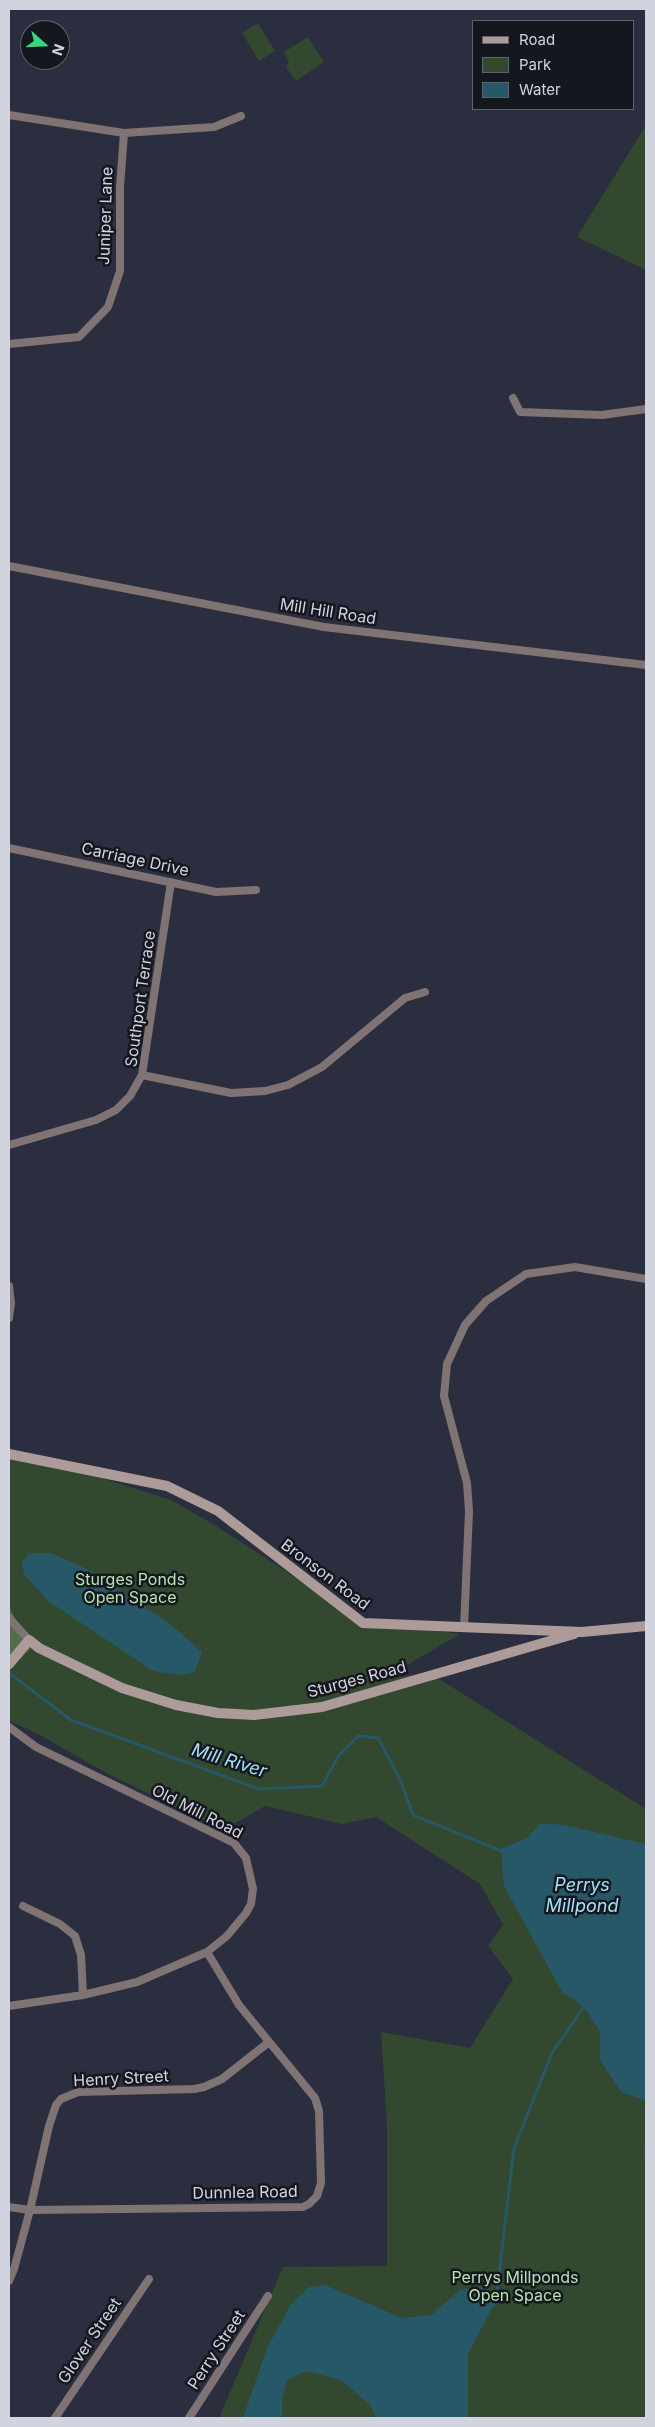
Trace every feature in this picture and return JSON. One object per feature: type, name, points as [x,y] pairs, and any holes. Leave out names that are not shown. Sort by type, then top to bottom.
[{"type":"main road","name":"Bronson Road","points":[[9,1454],[167,1486],[218,1511],[363,1623],[582,1632],[646,1626]]},
{"type":"main road","name":"Sturges Road","points":[[29,1640],[39,1648],[122,1688],[176,1705],[218,1713],[254,1715],[322,1707],[582,1632]]},
{"type":"main road","points":[[9,1664],[29,1640]]},
{"type":"street","points":[[9,115],[124,133],[214,127],[241,116]]},
{"type":"street","name":"Juniper Lane","points":[[9,344],[79,337],[108,307],[120,271],[120,187],[124,133]]},
{"type":"street","points":[[513,398],[520,412],[602,415],[646,409]]},
{"type":"street","name":"Mill Hill Road","points":[[9,566],[324,628],[646,665]]},
{"type":"street","name":"Carriage Drive","points":[[9,848],[216,892],[256,890]]},
{"type":"street","name":"Southport Terrace","points":[[171,882],[142,1075],[231,1093],[265,1091],[288,1085],[322,1067],[405,998],[425,992]]},
{"type":"street","points":[[9,1145],[106,1116],[125,1103],[142,1075]]},
{"type":"street","points":[[464,1628],[469,1511],[467,1483],[444,1396],[447,1364],[464,1325],[486,1301],[526,1274],[575,1267],[646,1279]]},
{"type":"street","points":[[9,1286],[11,1303],[9,1318]]},
{"type":"street","points":[[9,1618],[29,1640]]},
{"type":"street","name":"Old Mill Road","points":[[9,1727],[36,1747],[234,1843],[240,1848],[246,1858],[253,1882],[251,1904],[246,1913],[227,1936],[207,1952],[137,1982],[83,1995],[9,2006]]},
{"type":"street","points":[[23,1906],[60,1924],[75,1936],[81,1955],[83,1995]]},
{"type":"street","name":"Dunnlea Road","points":[[9,2207],[30,2210],[303,2207],[309,2204],[316,2196],[321,2183],[318,2104],[310,2089],[239,2005],[207,1952]]},
{"type":"street","name":"Henry Street","points":[[9,2281],[30,2210],[49,2126],[56,2105],[61,2099],[78,2092],[194,2089],[204,2087],[222,2078],[269,2042]]},
{"type":"street","name":"Glover Street","points":[[55,2418],[149,2279]]},
{"type":"street","name":"Perry Street","points":[[189,2418],[268,2296]]},
{"type":"green space","points":[[258,23],[275,51],[259,61],[242,33]]},
{"type":"green space","points":[[308,37],[324,62],[296,81],[286,67],[289,62],[284,52]]},
{"type":"green space","points":[[646,125],[646,270],[577,237]]},
{"type":"green space","name":"Perrys Millponds Open Space","points":[[9,1458],[92,1475],[171,1500],[213,1524],[364,1622],[460,1634],[380,1681],[428,1672],[646,1809],[646,2418],[219,2418],[283,2267],[387,2266],[387,2126],[381,2032],[470,2048],[513,1979],[488,1946],[503,1925],[480,1884],[376,1817],[342,1824],[265,1806],[224,1830],[108,1774],[38,1734],[9,1721],[9,1671],[30,1649],[9,1606]]},
{"type":"green space","points":[[9,1606],[30,1649],[9,1671]]},
{"type":"water","points":[[29,1553],[51,1553],[93,1572],[170,1624],[202,1652],[195,1672],[179,1675],[153,1671],[48,1601],[24,1574],[22,1562]]},
{"type":"water","name":"Perrys Millpond","points":[[541,1823],[564,1825],[646,1844],[646,2101],[621,2092],[600,2060],[600,2032],[584,2007],[562,1992],[504,1886],[501,1849],[527,1838]]},
{"type":"water","points":[[325,2285],[402,2318],[431,2315],[460,2290],[480,2287],[497,2291],[499,2301],[491,2310],[468,2354],[468,2418],[376,2418],[371,2406],[341,2380],[306,2371],[287,2380],[282,2401],[282,2418],[243,2418],[267,2348],[291,2304],[309,2287]]},
{"type":"waterway","name":"Mill River","points":[[9,1673],[71,1720],[259,1789],[322,1786],[339,1755],[358,1736],[378,1738],[400,1779],[413,1815],[504,1852]]},
{"type":"waterway","points":[[497,2291],[514,2148],[552,2053],[585,2005]]},
{"type":"waterway","points":[[646,2148],[646,2156]]},
{"type":"park label","name":"Sturges Ponds Open Space","points":[[130,1589]]}]
